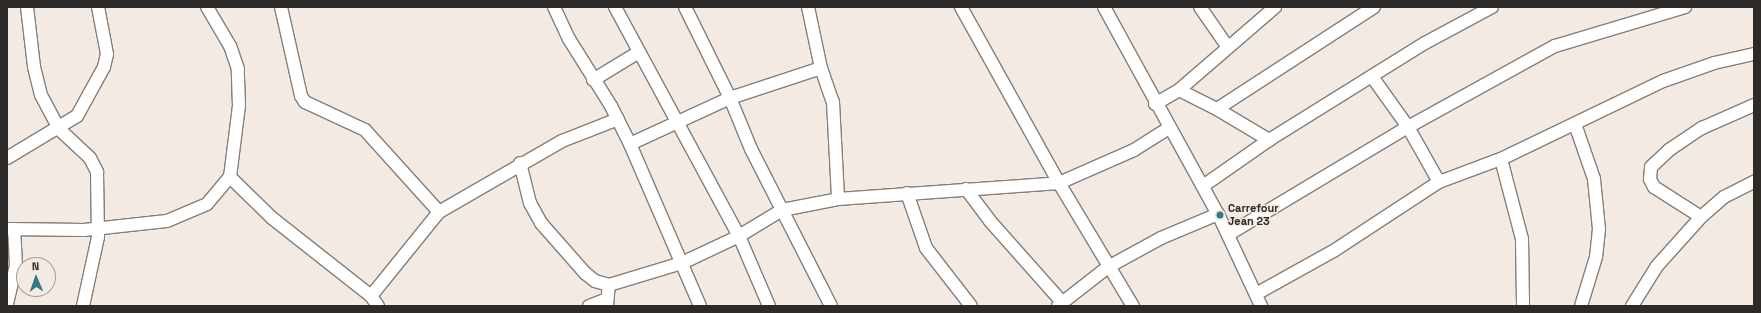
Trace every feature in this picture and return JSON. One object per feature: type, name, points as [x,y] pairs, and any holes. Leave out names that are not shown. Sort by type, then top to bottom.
[{"type":"street","points":[[27,7],[40,88],[59,129],[95,164],[99,188],[98,229],[83,306]]},
{"type":"street","points":[[7,158],[59,129],[77,116],[104,67],[106,40],[98,7]]},
{"type":"street","points":[[7,304],[16,265],[10,229],[98,229],[167,221],[207,204],[230,177],[238,120],[238,69],[230,46],[207,7]]},
{"type":"street","points":[[281,7],[301,96],[305,102],[365,130],[439,212]]},
{"type":"street","points":[[554,7],[569,39],[618,119],[700,306]]},
{"type":"street","points":[[615,7],[679,122],[738,236],[769,306]]},
{"type":"street","points":[[685,7],[730,98],[782,210],[831,306]]},
{"type":"street","points":[[808,7],[821,68],[833,102],[838,199]]},
{"type":"street","points":[[961,7],[1059,183],[1133,306]]},
{"type":"street","points":[[1104,7],[1126,43],[1155,104],[1229,234],[1261,306]]},
{"type":"street","points":[[1200,7],[1227,46]]},
{"type":"street","points":[[1155,104],[1179,90],[1227,46],[1275,7]]},
{"type":"street","points":[[1216,109],[1374,7]]},
{"type":"street","points":[[1203,186],[1269,140],[1373,78],[1425,43],[1492,7]]},
{"type":"street","points":[[1229,234],[1408,127],[1554,46],[1685,7]]},
{"type":"street","points":[[594,80],[639,52]]},
{"type":"street","points":[[1256,294],[1335,250],[1439,182],[1501,159],[1663,81],[1714,63],[1754,54]]},
{"type":"street","points":[[630,144],[730,98],[821,68]]},
{"type":"street","points":[[1373,78],[1408,127],[1439,182]]},
{"type":"street","points":[[1179,90],[1216,109],[1269,140]]},
{"type":"street","points":[[1701,217],[1654,187],[1650,179],[1651,167],[1669,150],[1702,128],[1754,105]]},
{"type":"street","points":[[371,296],[439,212],[520,163],[562,141],[618,119]]},
{"type":"street","points":[[1575,124],[1594,179],[1599,229],[1594,264],[1581,306]]},
{"type":"street","points":[[520,163],[530,203],[541,223],[586,273],[595,281],[609,285],[682,263],[738,236],[782,210],[838,199],[966,188],[1059,183],[1134,150],[1170,128]]},
{"type":"street","points":[[1501,159],[1522,239],[1523,306]]},
{"type":"street","points":[[230,177],[272,218],[371,296],[378,306]]},
{"type":"street","points":[[1632,306],[1657,266],[1701,217],[1724,197],[1754,182]]},
{"type":"street","points":[[966,188],[990,221],[1060,304],[1108,266],[1160,238],[1218,214]]},
{"type":"street","points":[[907,193],[926,248],[971,306]]},
{"type":"street","points":[[589,306],[606,303],[609,285]]},
{"type":"place","name":"Carrefour Jean 23","points":[[1220,215]]}]
